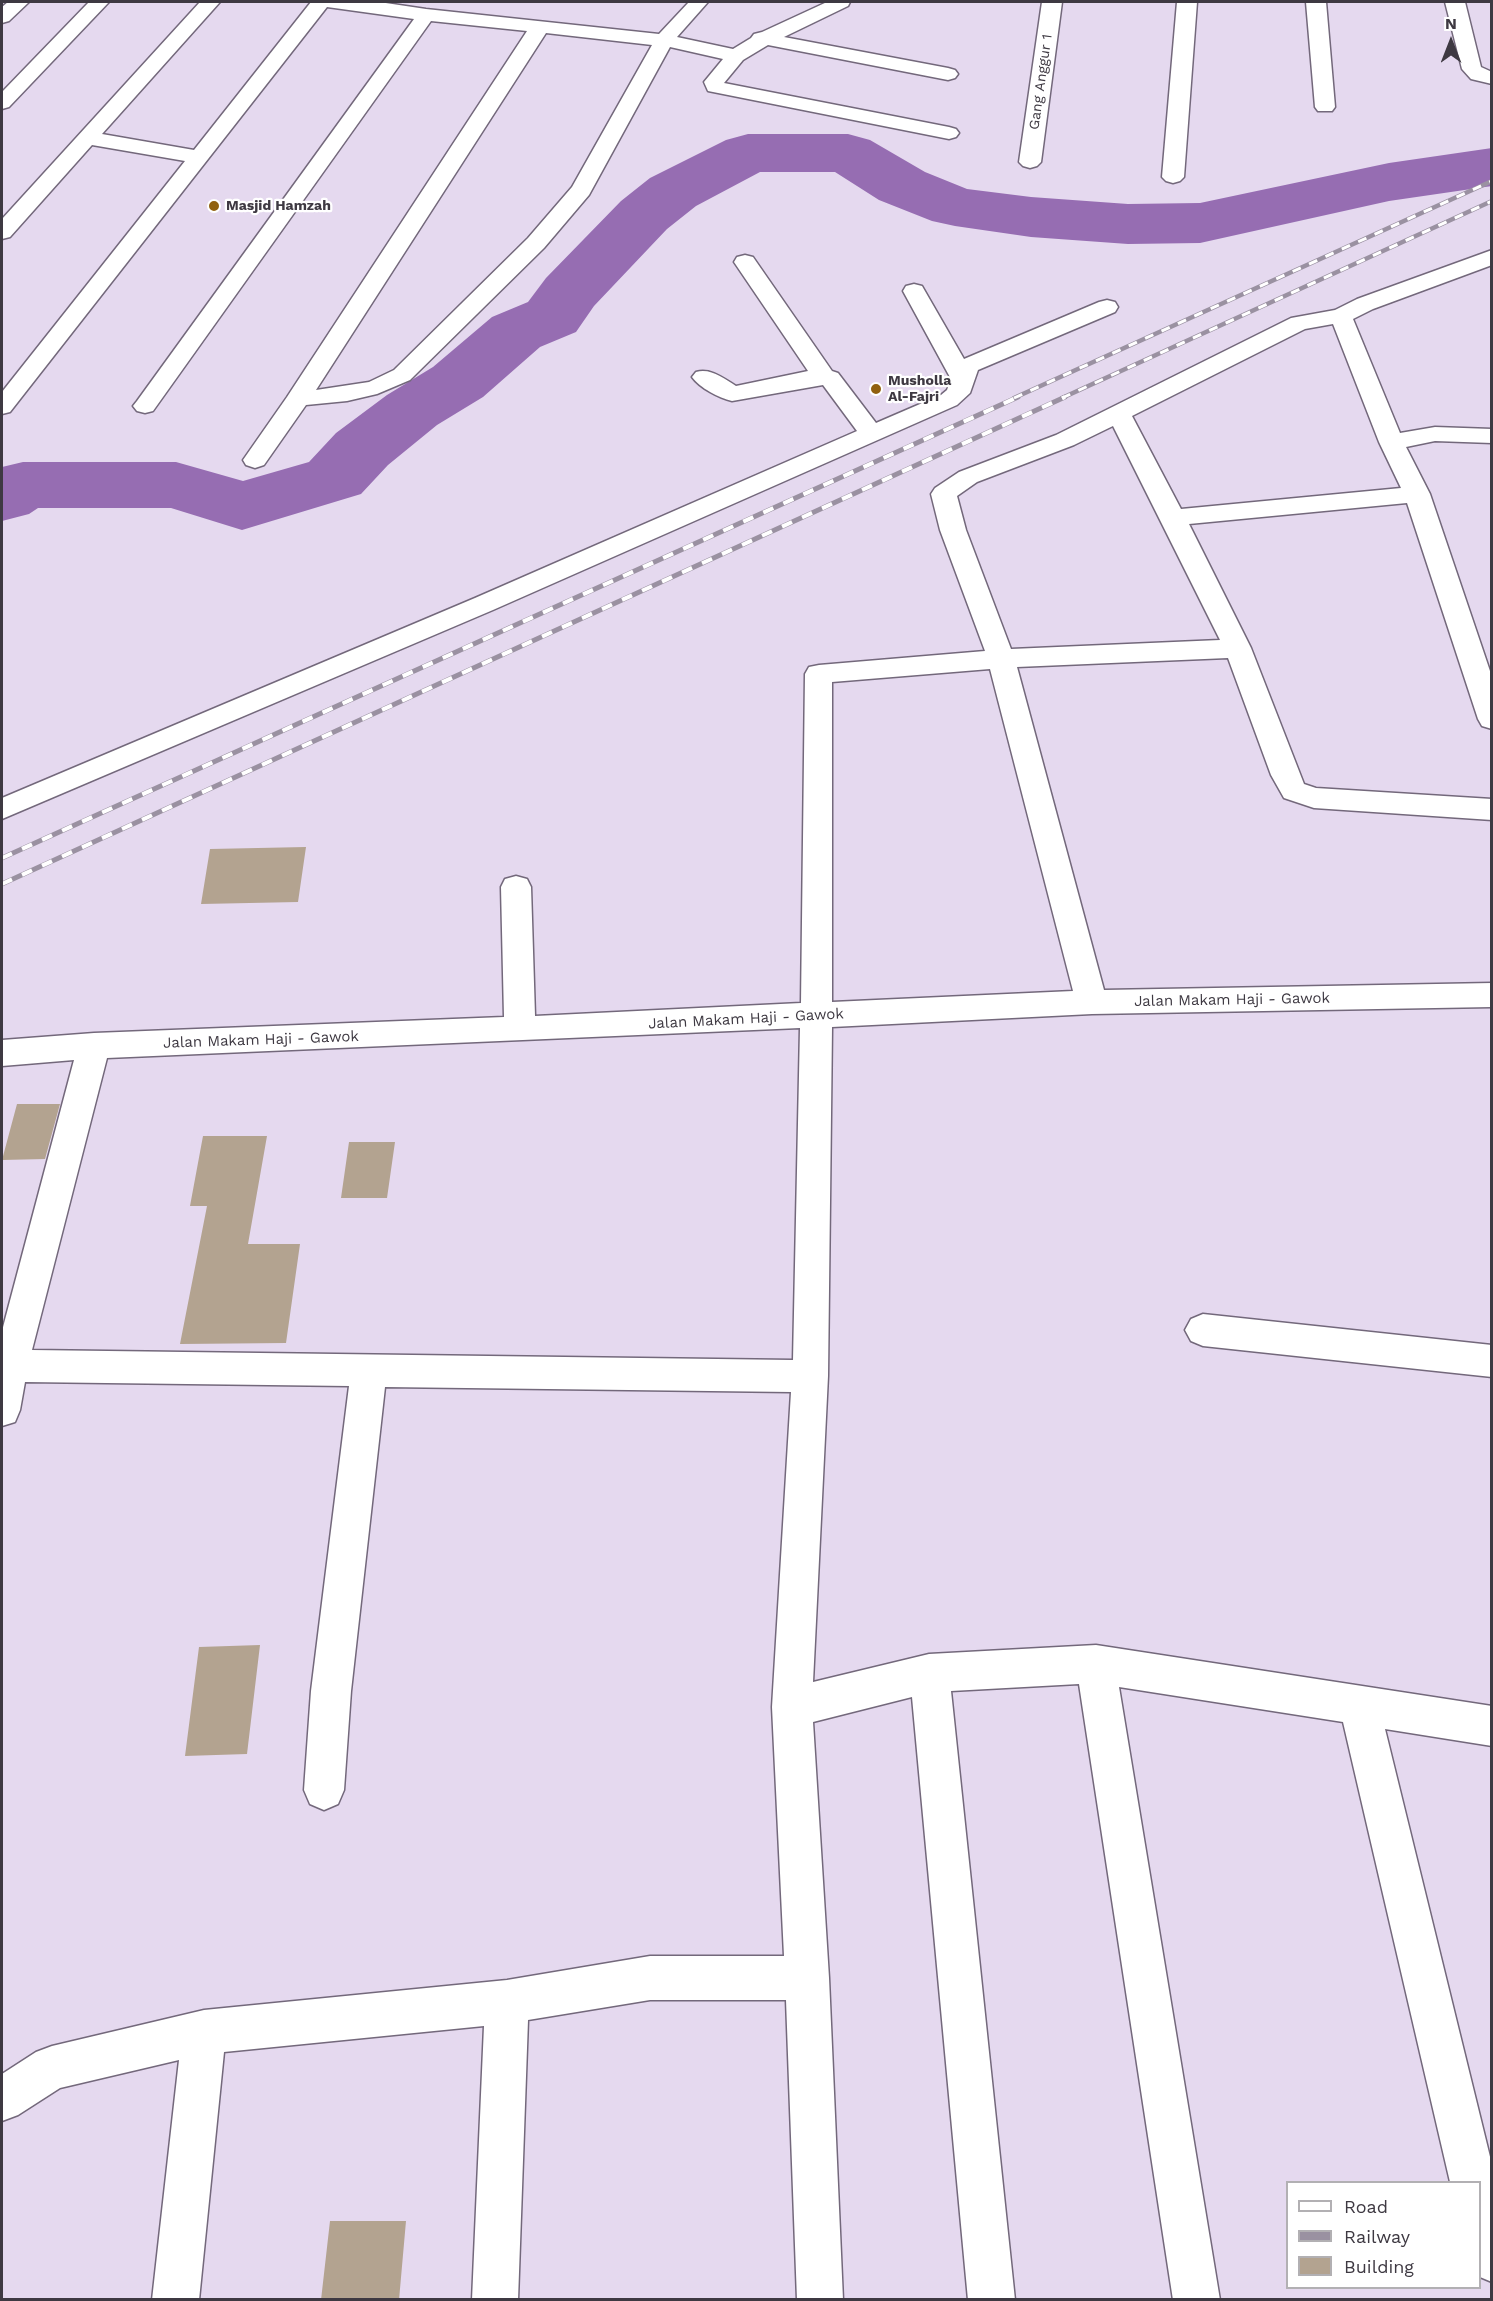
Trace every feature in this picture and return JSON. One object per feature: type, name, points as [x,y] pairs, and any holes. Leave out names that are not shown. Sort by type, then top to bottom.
[{"type":"street","points":[[2,17],[19,2]]},
{"type":"street","points":[[6,93],[99,2]]},
{"type":"street","points":[[2,232],[210,2]]},
{"type":"street","points":[[2,407],[321,2]]},
{"type":"street","points":[[328,2],[380,4],[426,15],[664,40],[735,56]]},
{"type":"street","points":[[298,399],[347,394],[377,387],[402,375],[536,243],[581,190],[664,40],[699,2]]},
{"type":"street","points":[[842,2],[761,38],[735,56],[714,82],[715,87],[950,133]]},
{"type":"street","name":"Gang Anggur 1","points":[[1030,162],[1052,2]]},
{"type":"street","points":[[1173,177],[1187,2]]},
{"type":"street","points":[[1316,2],[1324,107]]},
{"type":"street","points":[[1455,2],[1472,69],[1478,75],[1491,78]]},
{"type":"street","points":[[508,23],[522,9]]},
{"type":"street","points":[[145,406],[426,15]]},
{"type":"street","points":[[255,460],[298,399],[540,27]]},
{"type":"street","points":[[761,38],[948,74]]},
{"type":"street","points":[[86,138],[200,157]]},
{"type":"street","points":[[1092,1002],[1001,659],[953,530],[944,494],[968,477],[1065,440],[1290,327],[1341,316],[1365,304],[1491,257]]},
{"type":"street","points":[[745,262],[823,376]]},
{"type":"street","points":[[914,291],[964,380]]},
{"type":"street","points":[[2,809],[484,604],[949,400],[958,393],[968,366],[1107,307]]},
{"type":"street","points":[[1341,316],[1391,442],[1416,494],[1491,718]]},
{"type":"street","points":[[704,377],[729,393],[735,394],[823,376],[830,378],[871,434]]},
{"type":"street","points":[[1118,412],[1238,648],[1285,775],[1294,791],[1314,798],[1491,810]]},
{"type":"street","points":[[1391,442],[1435,434],[1491,436]]},
{"type":"street","points":[[1173,518],[1416,494]]},
{"type":"street","points":[[820,2300],[807,1978],[792,1707],[810,1376],[819,847],[817,700],[819,674],[1001,659],[1238,648]]},
{"type":"street","points":[[516,887],[520,1029]]},
{"type":"street","name":"Jalan Makam Haji - Gawok","points":[[2,1053],[94,1046],[1092,1002],[1491,995]]},
{"type":"street","points":[[2,1410],[5,1366],[94,1046]]},
{"type":"street","points":[[1203,1330],[1491,1360]]},
{"type":"street","points":[[5,1366],[810,1376]]},
{"type":"street","points":[[324,1791],[331,1691],[369,1370]]},
{"type":"street","points":[[792,1707],[929,1673],[1096,1664],[1491,1725]]},
{"type":"street","points":[[1096,1664],[1197,2300]]},
{"type":"street","points":[[929,1673],[992,2300]]},
{"type":"street","points":[[1359,1705],[1473,2181]]},
{"type":"street","points":[[2,2099],[51,2068],[204,2032],[507,2002],[650,1978],[807,1978]]},
{"type":"street","points":[[495,2300],[507,2002]]},
{"type":"street","points":[[175,2300],[204,2032]]},
{"type":"street","points":[[1481,2217],[1491,2259]]},
{"type":"building","points":[[306,847],[298,902],[201,904],[210,849]]},
{"type":"building","points":[[17,1104],[60,1104],[45,1159],[2,1160]]},
{"type":"building","points":[[203,1136],[267,1136],[248,1244],[300,1244],[286,1343],[180,1344],[207,1206],[190,1206]]},
{"type":"building","points":[[349,1142],[395,1142],[387,1198],[341,1198]]},
{"type":"building","points":[[260,1645],[247,1754],[185,1756],[199,1647]]},
{"type":"building","points":[[330,2221],[406,2221],[399,2300],[321,2300]]},
{"type":"waterway","points":[[2,497],[23,485],[176,485],[242,506],[335,478],[362,449],[412,410],[458,382],[516,332],[552,317],[570,292],[644,215],[673,192],[748,153],[848,153],[902,186],[955,207],[1031,217],[1128,224],[1200,223],[1389,182],[1492,167]]},
{"type":"railway","points":[[1014,398],[1492,181]]},
{"type":"railway","points":[[1062,398],[1492,201]]},
{"type":"railway","points":[[2,858],[1018,397]]},
{"type":"railway","points":[[2,884],[1065,397]]},
{"type":"place","name":"Masjid Hamzah","points":[[214,206]]},
{"type":"place","name":"Musholla Al-Fajri","points":[[876,389]]}]
